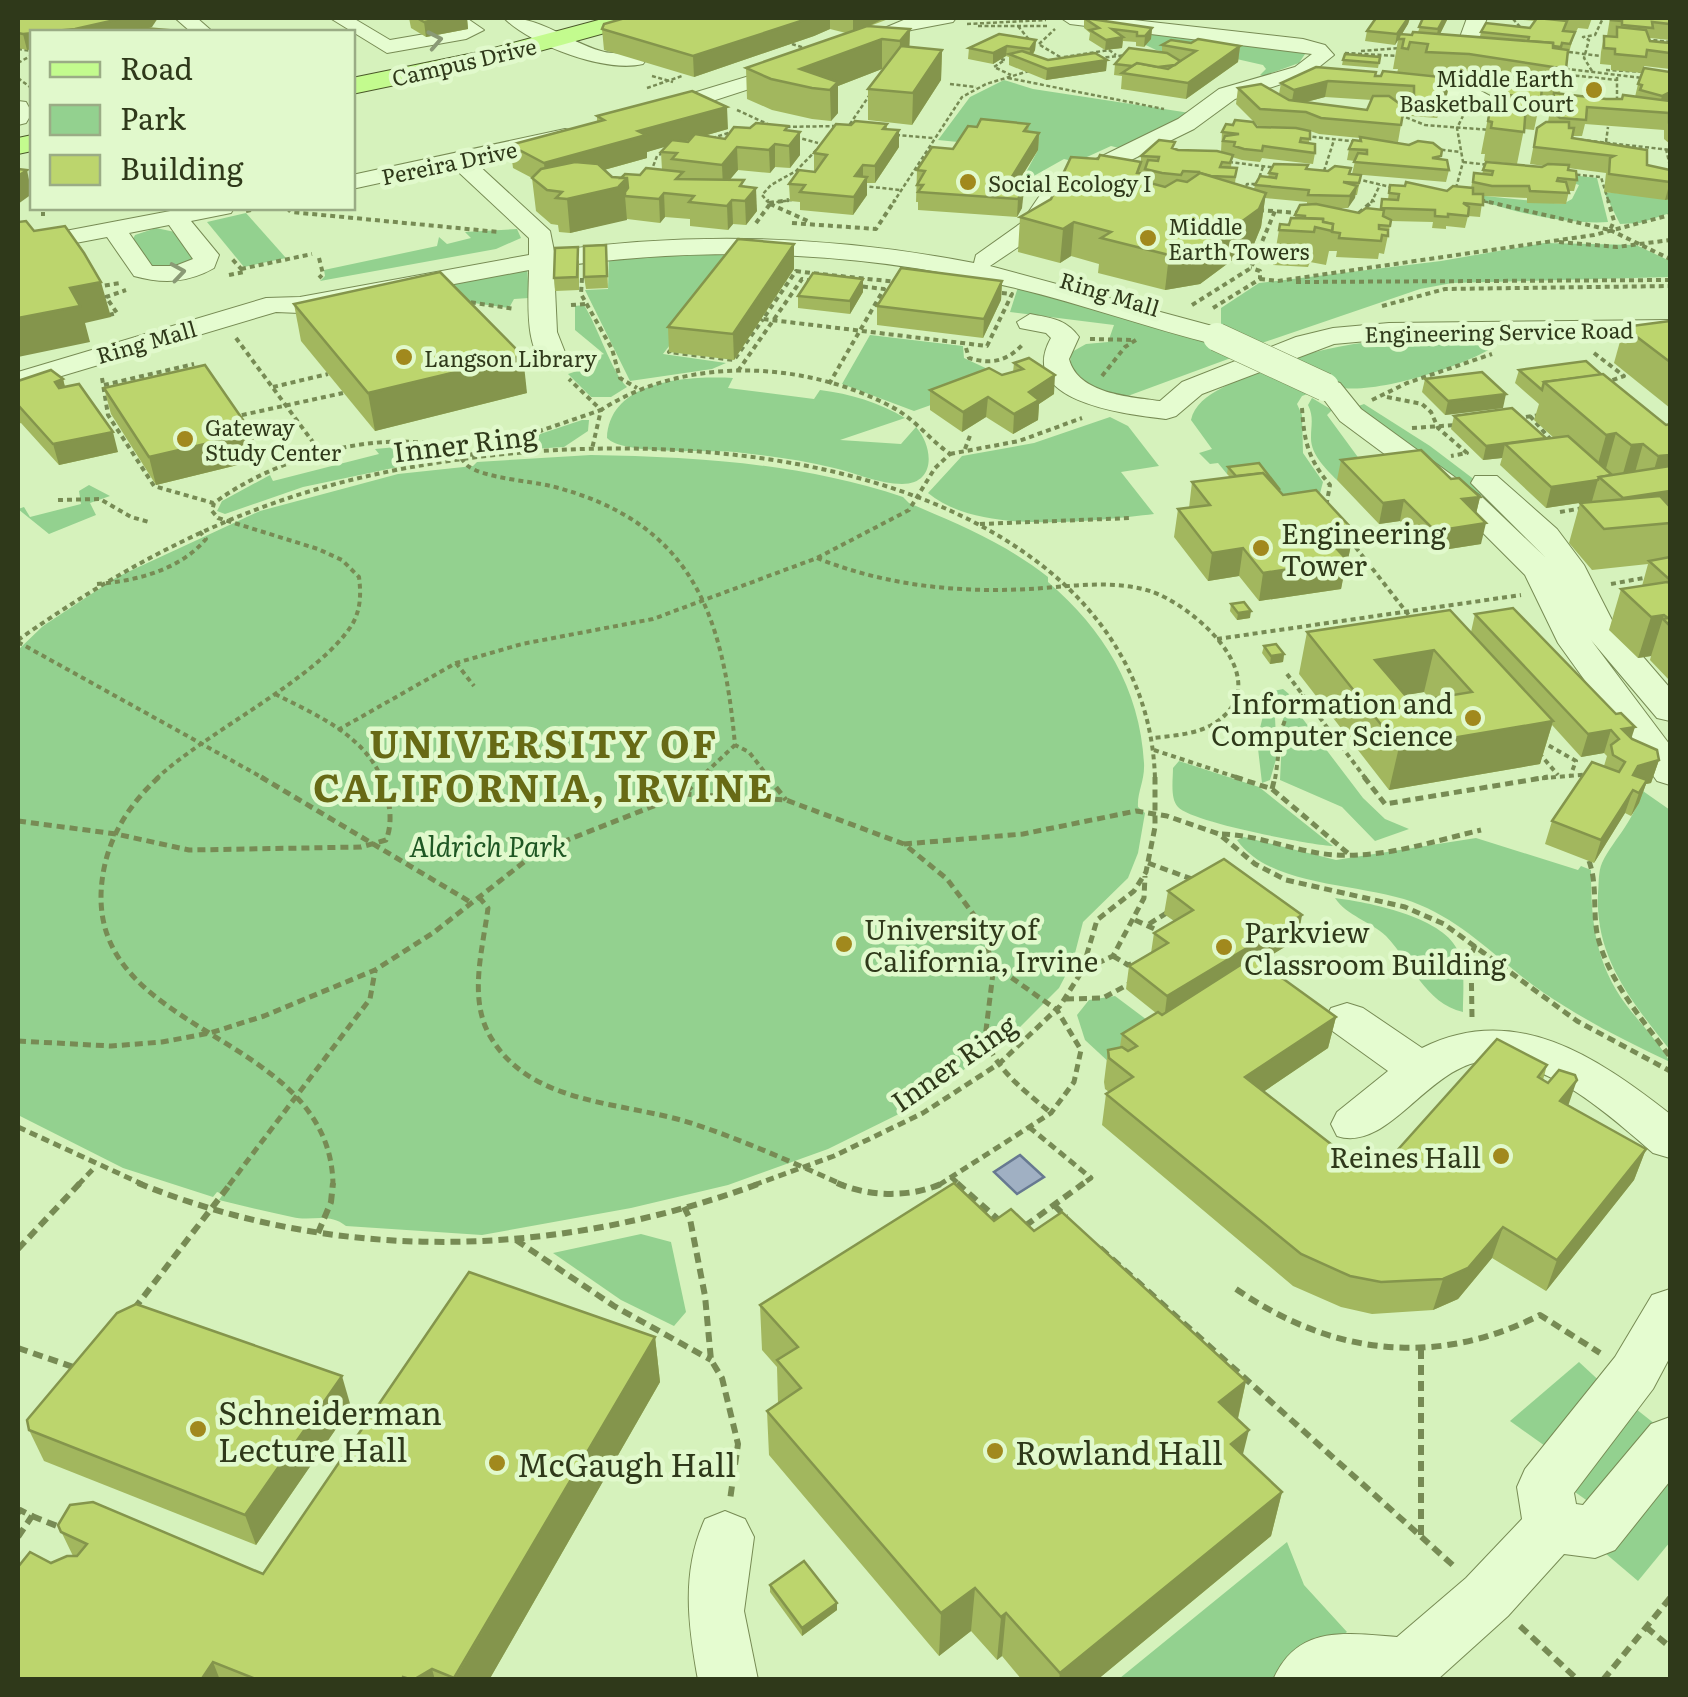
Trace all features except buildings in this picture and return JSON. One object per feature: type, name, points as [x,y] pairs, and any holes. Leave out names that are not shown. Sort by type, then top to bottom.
[{"type":"main road","name":"Campus Drive","points":[[355,85],[550,36],[595,18]]},
{"type":"main road","name":"Campus Drive","points":[[355,75],[632,18]]},
{"type":"street","points":[[345,21],[382,18]]},
{"type":"street","points":[[514,18],[550,36],[567,54],[594,66],[634,72],[646,64]]},
{"type":"street","points":[[626,120],[906,25],[946,18]]},
{"type":"street","points":[[1070,18],[1127,24],[1174,22],[1322,52],[1320,60],[1302,71]]},
{"type":"street","points":[[1462,59],[1477,18]]},
{"type":"street","points":[[345,21],[387,46],[474,30],[462,22]]},
{"type":"street","points":[[985,260],[1030,228],[1057,186],[1202,112],[1257,77],[1302,71],[1335,78]]},
{"type":"street","points":[[1366,81],[1478,96]]},
{"type":"street","points":[[18,107],[22,114],[18,118]]},
{"type":"street","name":"Pereira Drive","points":[[355,181],[580,132]]},
{"type":"street","points":[[460,161],[509,204],[543,248],[543,332],[554,360]]},
{"type":"street","points":[[509,204],[536,198]]},
{"type":"street","points":[[18,247],[212,210]]},
{"type":"street","points":[[113,229],[143,271],[184,273],[205,263],[206,255],[175,217]]},
{"type":"street","name":"Ring Mall","points":[[868,241],[1093,300],[1168,325],[1198,319]]},
{"type":"street","name":"Ring Mall","points":[[276,304],[290,293],[500,242],[543,248],[747,248],[868,241],[985,260],[1078,282],[1198,319]]},
{"type":"street","name":"Ring Mall","points":[[18,382],[276,304],[300,305],[543,248]]},
{"type":"street","points":[[1198,319],[1327,388],[1377,398],[1439,434],[1526,518],[1568,566],[1597,626],[1670,710]]},
{"type":"street","points":[[1031,328],[1055,326],[1065,337],[1055,358],[1058,371],[1088,394]]},
{"type":"street","name":"Engineering Service Road","points":[[1088,394],[1118,404],[1166,410],[1192,388],[1333,336],[1389,330],[1670,328]]},
{"type":"street","points":[[1327,388],[1338,408],[1392,442],[1454,489],[1537,568],[1553,591],[1572,639],[1643,728],[1670,773]]},
{"type":"street","points":[[1347,1019],[1420,1070]]},
{"type":"street","points":[[1354,1124],[1420,1070],[1473,1045],[1500,1045],[1532,1053],[1590,1080],[1670,1140]]},
{"type":"street","points":[[1552,1526],[1545,1487],[1634,1374],[1670,1310]]},
{"type":"street","points":[[1552,1526],[1595,1532],[1670,1441]]},
{"type":"street","points":[[1302,1680],[1331,1662],[1405,1673],[1487,1597],[1552,1526]]},
{"type":"street","points":[[724,1537],[715,1611],[728,1680]]},
{"type":"path","points":[[1006,18],[1026,40]]},
{"type":"path","points":[[1584,54],[1603,18]]},
{"type":"path","points":[[1510,27],[1524,28],[1512,19]]},
{"type":"path","points":[[1590,22],[1608,28]]},
{"type":"path","points":[[1015,25],[978,26],[1056,27],[1039,44]]},
{"type":"path","points":[[1576,36],[1591,38]]},
{"type":"path","points":[[1652,53],[1652,40],[1670,42]]},
{"type":"path","points":[[1017,41],[1039,44],[1070,63]]},
{"type":"path","points":[[792,44],[820,57]]},
{"type":"path","points":[[1638,44],[1652,46]]},
{"type":"path","points":[[1354,53],[1405,48]]},
{"type":"path","points":[[1060,58],[1110,50],[1117,56]]},
{"type":"path","points":[[1322,52],[1462,59]]},
{"type":"path","points":[[1569,52],[1600,56]]},
{"type":"path","points":[[1584,54],[1593,70],[1617,77]]},
{"type":"path","points":[[1050,67],[1133,55]]},
{"type":"path","points":[[1011,75],[994,67],[1003,58],[1014,59]]},
{"type":"path","points":[[1552,67],[1578,76],[1653,79]]},
{"type":"path","points":[[1578,76],[1586,70]]},
{"type":"path","points":[[1570,72],[1652,70]]},
{"type":"path","points":[[834,137],[818,143],[794,174],[775,180],[762,195],[768,202],[811,222],[868,241],[954,105],[979,87],[1031,71]]},
{"type":"path","points":[[1456,188],[1463,162],[1457,128],[1478,96],[1567,104],[1570,72]]},
{"type":"path","points":[[640,91],[682,76]]},
{"type":"path","points":[[1005,77],[1108,100],[1202,112]]},
{"type":"path","points":[[1617,77],[1617,110]]},
{"type":"path","points":[[950,84],[979,87]]},
{"type":"path","points":[[850,134],[850,124],[876,86]]},
{"type":"path","points":[[728,106],[818,143]]},
{"type":"path","points":[[1390,112],[1414,122],[1493,130]]},
{"type":"path","points":[[756,129],[838,125],[850,134],[862,134]]},
{"type":"path","points":[[1606,142],[1608,126]]},
{"type":"path","points":[[764,134],[775,127]]},
{"type":"path","points":[[703,140],[737,130]]},
{"type":"path","points":[[892,134],[933,138]]},
{"type":"path","points":[[1291,134],[1374,144]]},
{"type":"path","points":[[1572,139],[1669,150],[1670,166]]},
{"type":"path","points":[[1324,171],[1334,140]]},
{"type":"path","points":[[1426,148],[1461,152]]},
{"type":"path","points":[[650,182],[656,157],[670,150]]},
{"type":"path","points":[[656,157],[676,154]]},
{"type":"path","points":[[923,154],[939,156]]},
{"type":"path","points":[[1225,162],[1280,168]]},
{"type":"path","points":[[1463,162],[1502,166]]},
{"type":"path","points":[[1242,196],[1247,184],[1257,184],[1263,167]]},
{"type":"path","points":[[1311,170],[1333,172]]},
{"type":"path","points":[[1562,173],[1602,175],[1614,220],[1610,230]]},
{"type":"path","points":[[786,176],[795,178]]},
{"type":"path","points":[[1348,177],[1398,189]]},
{"type":"path","points":[[775,180],[790,183]]},
{"type":"path","points":[[848,185],[900,190]]},
{"type":"path","points":[[1348,215],[1361,213],[1374,200],[1380,185]]},
{"type":"path","points":[[1442,189],[1456,188],[1464,194]]},
{"type":"path","points":[[1470,197],[1610,230],[1670,259]]},
{"type":"path","points":[[768,202],[796,200]]},
{"type":"path","points":[[1256,209],[1305,214]]},
{"type":"path","points":[[289,210],[500,242]]},
{"type":"path","points":[[1266,216],[1275,212]]},
{"type":"path","points":[[1198,319],[1230,282],[1252,268],[1275,212]]},
{"type":"path","points":[[1278,281],[1551,242],[1670,214]]},
{"type":"path","points":[[1551,242],[1618,247],[1670,240]]},
{"type":"path","points":[[241,269],[312,254]]},
{"type":"path","points":[[319,258],[323,274]]},
{"type":"path","points":[[1252,268],[1260,271],[1260,279]]},
{"type":"path","points":[[582,270],[581,294],[612,349],[620,378],[638,388]]},
{"type":"path","points":[[681,337],[669,352],[734,360],[795,270],[1012,294],[987,346],[763,319]]},
{"type":"path","points":[[1198,319],[1260,279],[1670,280]]},
{"type":"path","points":[[738,371],[802,280],[884,289],[829,384]]},
{"type":"path","points":[[1230,282],[1246,288]]},
{"type":"path","points":[[93,288],[120,283]]},
{"type":"path","points":[[109,315],[117,313],[106,297],[108,294],[134,288]]},
{"type":"path","points":[[966,348],[969,358],[984,363],[1003,362],[1016,354],[1031,328]]},
{"type":"path","points":[[1377,398],[1407,384],[1480,362],[1513,342],[1518,330]]},
{"type":"path","points":[[1112,337],[1135,340]]},
{"type":"path","points":[[240,342],[324,457]]},
{"type":"path","points":[[1088,394],[1125,347]]},
{"type":"path","points":[[96,356],[108,415],[154,486],[214,503]]},
{"type":"path","points":[[554,360],[601,410]]},
{"type":"path","points":[[1602,360],[1624,376],[1608,379],[1623,391]]},
{"type":"path","points":[[104,385],[194,364]]},
{"type":"path","points":[[338,730],[415,682],[456,663],[522,644],[653,618],[817,558],[909,510],[919,498],[922,486],[950,454],[912,418],[889,404],[829,384],[738,371],[688,374],[638,388],[601,410],[462,458]]},
{"type":"path","points":[[273,387],[328,374]]},
{"type":"path","points":[[1326,508],[1330,485],[1312,464],[1304,444],[1305,415],[1301,405],[1309,395],[1327,388]]},
{"type":"path","points":[[230,418],[344,393]]},
{"type":"path","points":[[1377,398],[1422,404],[1432,412],[1439,434]]},
{"type":"path","points":[[592,449],[601,410]]},
{"type":"path","points":[[1512,419],[1548,414]]},
{"type":"path","points":[[1530,416],[1558,446]]},
{"type":"path","points":[[965,450],[971,433]]},
{"type":"path","points":[[318,1233],[332,1199],[333,1172],[329,1151],[295,1096],[274,1074],[166,1006],[133,977],[118,962],[105,935],[98,900],[102,871],[116,834],[150,784],[200,740],[275,694],[348,629],[359,612],[359,577],[342,560],[223,520],[212,511],[214,503],[244,480],[324,457],[406,440],[454,448],[475,470],[574,492],[664,541],[708,600],[723,643],[735,746]]},
{"type":"path","name":"Inner Ring","points":[[18,641],[94,584],[198,530],[348,480],[462,458],[592,449],[782,462],[868,480],[919,498],[1028,553],[1068,586],[1118,644],[1138,688],[1154,750],[1157,814],[1147,866],[1138,887],[1096,921],[1082,970],[1066,999],[997,1062],[881,1136],[805,1169],[684,1207],[484,1244],[418,1244],[318,1233],[214,1210],[156,1192],[18,1127]]},
{"type":"path","points":[[58,500],[100,499],[130,518],[150,522]]},
{"type":"path","points":[[1526,518],[1585,508],[1596,510]]},
{"type":"path","points":[[976,525],[1131,518]]},
{"type":"path","points":[[94,584],[134,580],[164,567],[204,544],[206,538],[198,530]]},
{"type":"path","points":[[1348,537],[1418,624]]},
{"type":"path","points":[[817,558],[870,576],[956,590],[1108,582],[1150,589],[1194,615],[1217,639],[1240,682],[1232,709],[1205,729],[1152,738]]},
{"type":"path","points":[[1655,591],[1643,578],[1660,576]]},
{"type":"path","points":[[1217,639],[1490,599]]},
{"type":"path","points":[[18,641],[190,734],[472,903]]},
{"type":"path","points":[[456,663],[474,686]]},
{"type":"path","points":[[1286,674],[1385,804],[1558,775],[1604,775]]},
{"type":"path","points":[[18,820],[116,834],[189,850],[235,852],[378,845],[391,832],[388,788],[378,764],[365,746],[275,694]]},
{"type":"path","points":[[1272,790],[1281,751],[1278,721],[1290,704],[1303,696]]},
{"type":"path","points":[[1528,733],[1576,761],[1571,774]]},
{"type":"path","points":[[18,1041],[110,1046],[210,1033],[264,1016],[375,970],[537,852],[684,794],[735,746]]},
{"type":"path","points":[[735,746],[749,752],[786,800]]},
{"type":"path","points":[[1154,750],[1236,774],[1272,790],[1350,856]]},
{"type":"path","points":[[1535,750],[1558,775]]},
{"type":"path","points":[[1458,776],[1470,790]]},
{"type":"path","points":[[684,794],[786,800],[904,844],[946,879],[974,915],[994,966],[985,1038],[997,1062],[1051,1112]]},
{"type":"path","points":[[904,844],[1023,834],[1114,814],[1157,814],[1218,834],[1240,833],[1313,852],[1350,856],[1482,830]]},
{"type":"path","points":[[1218,834],[1255,864],[1286,880],[1405,907],[1444,924],[1577,1022],[1670,1072]]},
{"type":"path","points":[[1588,861],[1597,879],[1595,915],[1603,954],[1636,1011],[1670,1057]]},
{"type":"path","points":[[1082,970],[1114,956],[1144,898],[1147,866],[1190,876],[1206,887]]},
{"type":"path","points":[[479,897],[488,908],[479,958],[480,998],[488,1034],[511,1064],[566,1095],[686,1122],[856,1190],[884,1196],[938,1186],[1051,1112],[1074,1082],[1081,1050],[1057,1010],[994,966]]},
{"type":"path","points":[[1149,924],[1178,906]]},
{"type":"path","points":[[1134,920],[1149,924],[1172,939]]},
{"type":"path","points":[[1473,1045],[1475,945]]},
{"type":"path","points":[[1114,956],[1128,965],[1139,961]]},
{"type":"path","points":[[124,1320],[214,1210],[370,999],[375,970]]},
{"type":"path","points":[[1066,999],[1103,998],[1137,980]]},
{"type":"path","points":[[951,1178],[1014,1234],[1090,1178],[1029,1127]]},
{"type":"path","points":[[18,1249],[96,1167]]},
{"type":"path","points":[[1054,1205],[1079,1229]]},
{"type":"path","points":[[684,1207],[690,1218],[705,1296],[711,1360],[722,1378],[738,1444],[724,1537]]},
{"type":"path","points":[[1090,1238],[1578,1680]]},
{"type":"path","points":[[514,1239],[614,1306],[711,1360]]},
{"type":"path","points":[[1236,1289],[1265,1312],[1317,1334],[1420,1349],[1491,1338],[1540,1315]]},
{"type":"path","points":[[18,1348],[81,1370],[91,1359]]},
{"type":"path","points":[[1420,1349],[1421,1535]]},
{"type":"path","points":[[18,1511],[66,1530]]},
{"type":"path","points":[[18,1537],[32,1516]]},
{"type":"path","points":[[1603,1680],[1670,1598]]},
{"type":"path","points":[[1646,1627],[1670,1646]]},
{"type":"green space","points":[[1132,31],[1305,54],[1299,63],[1263,76],[1263,65],[1219,55],[1189,57],[1156,50],[1125,35]]},
{"type":"green space","points":[[1004,80],[1033,89],[1190,113],[1119,148],[1111,146],[1076,162],[1064,159],[1032,177],[1024,176],[1038,150],[938,140],[970,97]]},
{"type":"green space","points":[[1571,175],[1597,178],[1608,222],[1536,216],[1466,194],[1563,204],[1572,199],[1579,185],[1567,181]]},
{"type":"green space","points":[[1604,192],[1670,198],[1670,213],[1640,223],[1620,224]]},
{"type":"green space","points":[[246,213],[286,258],[244,267],[207,222]]},
{"type":"green space","points":[[156,228],[175,232],[196,258],[184,268],[153,268],[133,239]]},
{"type":"green space","points":[[517,229],[521,238],[496,249],[320,281],[324,270],[437,246],[439,237],[447,244],[471,238],[465,232]]},
{"type":"green space","points":[[1544,243],[1636,245],[1670,261],[1670,277],[1452,283],[1420,289],[1253,346],[1221,331],[1221,308],[1259,283],[1441,261]]},
{"type":"green space","points":[[724,250],[735,260],[663,354],[726,363],[712,369],[630,381],[585,290],[608,289],[609,256]]},
{"type":"green space","points":[[527,265],[529,298],[514,299],[509,308],[381,290]]},
{"type":"green space","points":[[1019,284],[1189,332],[1239,355],[1125,397],[1091,387],[1071,367],[1070,353],[1086,344],[1108,342],[1114,325],[1010,312]]},
{"type":"green space","points":[[584,305],[627,387],[611,397],[591,397],[568,374],[592,366],[586,359],[604,354],[575,330],[575,306]]},
{"type":"green space","points":[[870,335],[963,346],[964,358],[1007,378],[914,411],[842,384]]},
{"type":"green space","points":[[1507,337],[1453,366],[1381,386],[1344,388],[1286,361],[1368,342]]},
{"type":"green space","points":[[1268,368],[1316,391],[1302,396],[1297,404],[1302,415],[1303,453],[1323,482],[1319,497],[1279,497],[1258,470],[1227,474],[1218,463],[1210,464],[1199,453],[1212,449],[1191,420],[1202,401]]},
{"type":"green space","points":[[733,378],[728,388],[814,399],[820,390],[885,407],[905,418],[840,440],[901,444],[916,427],[926,444],[926,471],[913,482],[894,484],[785,458],[647,449],[607,438],[611,418],[622,403],[637,393],[675,381]]},
{"type":"green space","points":[[1312,398],[1332,410],[1327,415],[1371,475],[1337,480],[1320,461],[1312,444],[1308,405]]},
{"type":"green space","points":[[1364,404],[1430,446],[1492,493],[1470,497],[1350,409]]},
{"type":"green space","points":[[1110,417],[1128,426],[1159,466],[1121,472],[1154,514],[1069,522],[1006,520],[950,507],[928,493],[962,456],[1034,443]]},
{"type":"green space","points":[[589,420],[588,431],[564,447],[486,452]]},
{"type":"green space","points":[[418,445],[441,448],[450,456],[303,487],[225,514],[217,511],[222,501],[270,475],[273,481],[379,454],[375,449]]},
{"type":"green space","name":"Aldrich Park","points":[[591,455],[787,469],[903,497],[1032,565],[1048,577],[1048,582],[1086,620],[1115,662],[1135,710],[1144,763],[1138,807],[1145,813],[1138,853],[1128,878],[1083,922],[1073,961],[1059,988],[1011,1036],[909,1109],[828,1149],[728,1185],[631,1208],[482,1235],[346,1226],[333,1219],[292,1217],[219,1200],[223,1194],[217,1192],[213,1197],[123,1168],[18,1115],[18,650],[43,626],[117,577],[260,511],[398,474],[473,466],[477,462]]},
{"type":"green space","points":[[89,485],[110,496],[90,503],[96,515],[49,534],[18,509],[24,507],[30,517],[81,504],[79,491]]},
{"type":"green space","points":[[1283,689],[1289,694],[1275,718],[1277,756],[1270,780],[1262,783],[1257,740],[1269,692]]},
{"type":"green space","points":[[1293,706],[1363,798],[1385,819],[1409,829],[1375,841],[1342,807],[1280,780],[1283,719]]},
{"type":"green space","points":[[1179,761],[1259,787],[1333,846],[1252,832],[1187,813],[1175,804],[1173,794],[1173,768]]},
{"type":"green space","points":[[1640,789],[1670,810],[1670,1050],[1619,978],[1609,959],[1599,917],[1601,867],[1630,819]]},
{"type":"green space","points":[[1244,837],[1336,860],[1476,838],[1578,870],[1581,866],[1591,870],[1594,925],[1608,974],[1670,1062],[1559,1003],[1437,913],[1399,898],[1322,883],[1273,868],[1237,840]]},
{"type":"green space","points":[[1335,898],[1403,913],[1449,938],[1462,963],[1463,1012],[1439,1000],[1386,936]]},
{"type":"green space","points":[[1115,996],[1167,1035],[1112,1065],[1085,1040],[1077,1015],[1089,1000]]},
{"type":"green space","points":[[641,1234],[671,1242],[686,1312],[674,1326],[621,1300],[553,1253]]},
{"type":"green space","points":[[1579,1362],[1606,1387],[1555,1453],[1510,1421]]},
{"type":"green space","points":[[1631,1405],[1665,1432],[1599,1509],[1565,1485]]},
{"type":"green space","points":[[1670,1471],[1670,1542],[1638,1581],[1605,1553]]},
{"type":"green space","points":[[1287,1542],[1304,1585],[1347,1632],[1281,1679],[1120,1678]]},
{"type":"water","points":[[1020,1155],[1044,1177],[1017,1194],[994,1172]]},
{"type":"place","name":"Middle Earth Basketball Court","points":[[1594,90]]},
{"type":"place","name":"Social Ecology I","points":[[968,182]]},
{"type":"place","name":"Middle Earth Towers","points":[[1148,238]]},
{"type":"place","name":"Langson Library","points":[[404,357]]},
{"type":"place","name":"Gateway Study Center","points":[[185,439]]},
{"type":"place","name":"Engineering Tower","points":[[1261,548]]},
{"type":"place","name":"Information and Computer Science","points":[[1473,718]]},
{"type":"place","name":"University of California, Irvine","points":[[844,944]]},
{"type":"place","name":"Parkview Classroom Building","points":[[1224,947]]},
{"type":"place","name":"Reines Hall","points":[[1501,1156]]},
{"type":"place","name":"Schneiderman Lecture Hall","points":[[198,1429]]},
{"type":"place","name":"Rowland Hall","points":[[995,1451]]},
{"type":"place","name":"McGaugh Hall","points":[[497,1463]]},
{"type":"district","name":"UNIVERSITY OF CALIFORNIA, IRVINE","points":[[544,763]]}]
